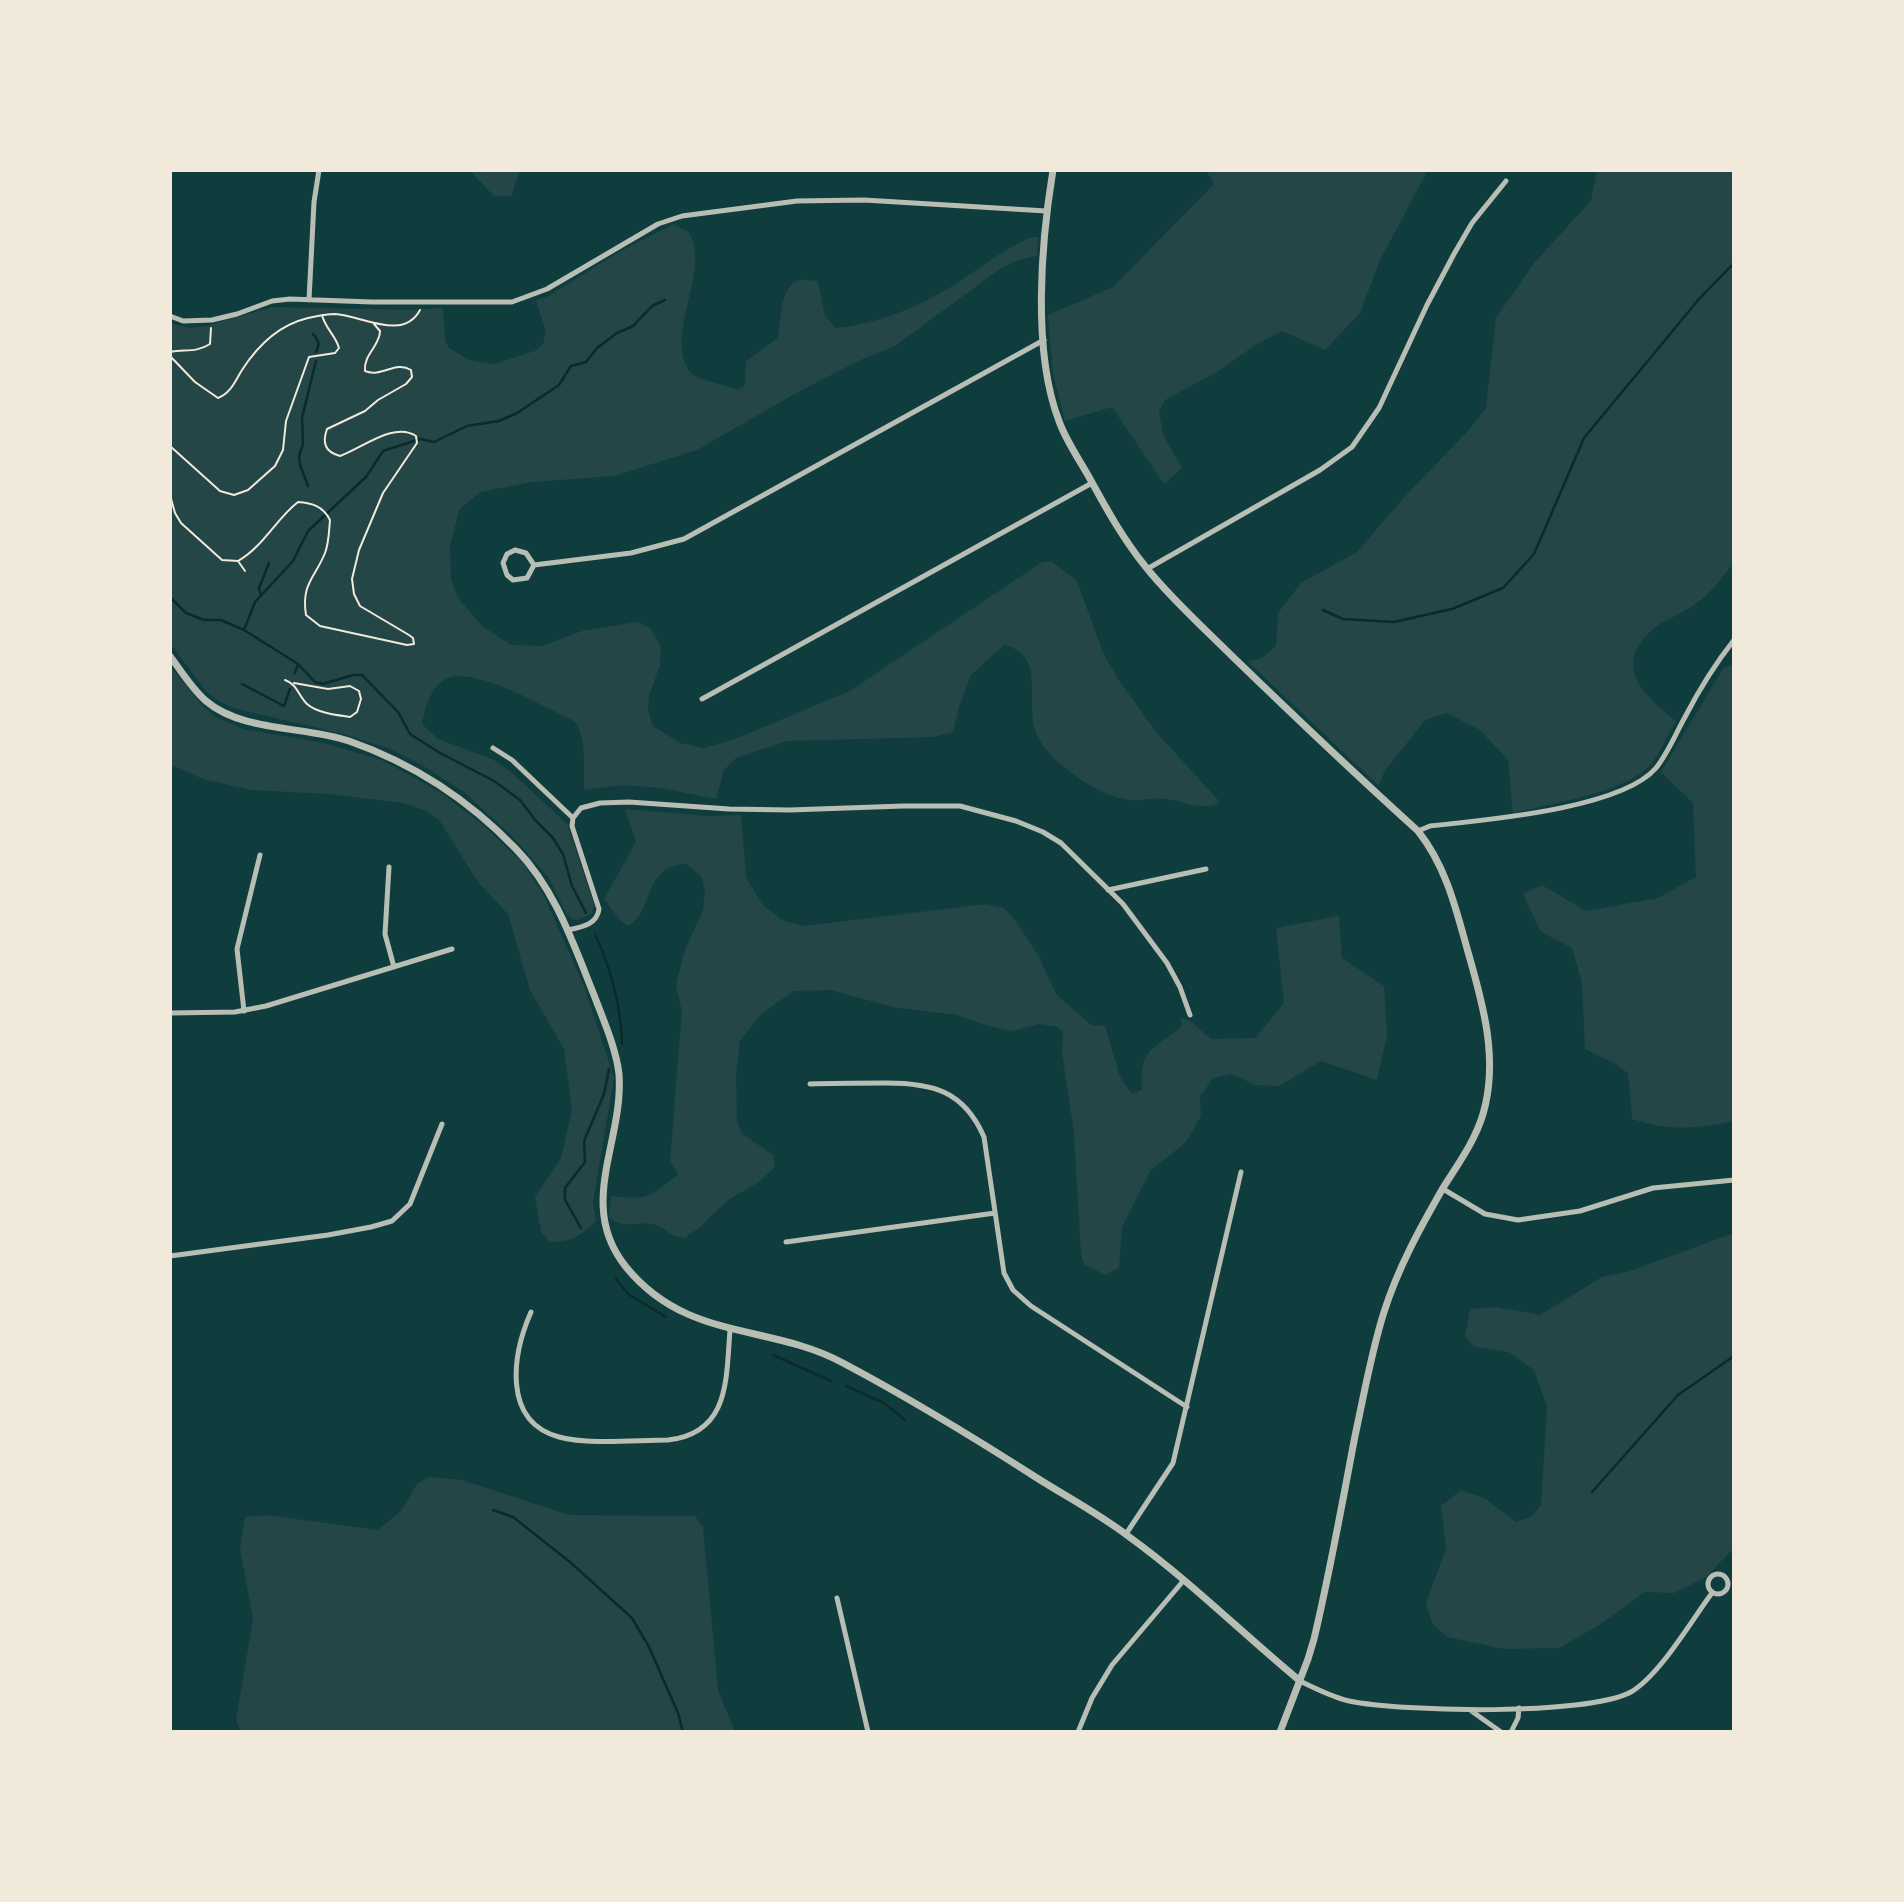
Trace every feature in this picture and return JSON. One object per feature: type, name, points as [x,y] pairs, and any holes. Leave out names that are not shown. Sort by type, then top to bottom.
[{"type":"street","points":[[309,300],[314,199],[319,170]]},
{"type":"street","points":[[1053,170],[1046,211],[1042,270],[1044,340],[1053,401],[1059,421],[1124,538],[1147,569],[1280,703],[1418,831],[1438,859],[1446,877],[1478,984],[1488,1036],[1489,1077],[1482,1117],[1470,1145],[1405,1257],[1383,1314],[1308,1659],[1280,1732]]},
{"type":"street","points":[[1147,569],[1320,470],[1352,447],[1379,408],[1454,254],[1472,223],[1506,181]]},
{"type":"street","points":[[170,316],[183,321],[212,320],[272,301],[512,302],[527,298],[658,224],[682,216],[830,199],[1046,211]]},
{"type":"street","points":[[534,565],[631,553],[684,539],[1044,340]]},
{"type":"street","points":[[702,699],[1092,482]]},
{"type":"street","points":[[515,550],[526,554],[534,565],[527,578],[516,580],[507,575],[503,563],[507,555],[515,550]]},
{"type":"street","points":[[1418,831],[1430,826],[1539,813],[1606,795],[1641,780],[1659,764],[1695,698],[1734,640]]},
{"type":"street","points":[[170,656],[204,700],[220,711],[258,723],[305,730],[345,740],[401,762],[444,788],[495,829],[535,869],[568,930],[602,1016],[618,1068],[617,1101],[602,1199],[602,1216],[607,1236],[627,1268],[648,1288],[692,1316],[730,1330],[821,1352],[969,1434],[1126,1534],[1184,1580],[1300,1681],[1335,1697],[1384,1706],[1470,1710],[1598,1703],[1631,1691],[1654,1672],[1712,1593]]},
{"type":"street","points":[[493,748],[512,760],[573,818],[575,838],[599,909],[592,922],[568,930]]},
{"type":"street","points":[[573,818],[582,807],[629,802],[790,810],[960,806],[1016,821],[1052,836],[1108,890],[1147,934],[1167,963],[1180,987],[1190,1015]]},
{"type":"street","points":[[244,1011],[237,949],[260,855]]},
{"type":"street","points":[[389,867],[385,934],[394,967]]},
{"type":"street","points":[[1108,890],[1206,869]]},
{"type":"street","points":[[170,1013],[244,1011],[452,949]]},
{"type":"street","points":[[810,1084],[908,1082],[931,1086],[951,1097],[969,1112],[984,1138],[1004,1273],[1010,1286],[1020,1297],[1187,1407]]},
{"type":"street","points":[[170,1256],[328,1235],[391,1221],[410,1204],[442,1124]]},
{"type":"street","points":[[1126,1534],[1173,1463],[1241,1172]]},
{"type":"street","points":[[1443,1189],[1485,1214],[1518,1220],[1580,1211],[1653,1188],[1734,1180]]},
{"type":"street","points":[[786,1242],[995,1213]]},
{"type":"street","points":[[531,1312],[521,1335],[516,1366],[520,1402],[537,1426],[547,1433],[573,1440],[682,1439],[704,1427],[713,1418],[724,1393],[730,1330]]},
{"type":"street","points":[[1078,1732],[1092,1698],[1112,1665],[1184,1580]]},
{"type":"street","points":[[837,1598],[868,1732]]},
{"type":"street","points":[[1511,1732],[1518,1718],[1519,1708]]},
{"type":"street","points":[[1470,1710],[1501,1732]]},
{"type":"path","points":[[212,320],[210,344],[194,352],[180,350],[170,354],[195,382],[218,398],[226,395],[267,339],[299,320],[336,314],[373,324],[397,325],[417,316],[424,303]]},
{"type":"path","points":[[170,446],[220,491],[234,495],[248,490],[275,466],[283,450],[286,421],[309,357],[335,354],[339,348],[322,315]]},
{"type":"path","points":[[170,495],[181,523],[222,560],[239,561],[247,556],[298,502],[312,503],[323,509],[330,520],[326,551],[307,584],[304,602],[306,615],[320,626],[407,645],[414,644],[410,635],[360,606],[354,594],[352,579],[359,550],[383,493],[417,443],[416,436],[408,431],[395,432],[340,456],[331,453],[324,446],[327,429],[365,411],[412,377],[411,370],[404,366],[393,367],[380,373],[365,371],[364,366],[369,355],[380,338],[380,331],[373,324]]},
{"type":"path","points":[[239,561],[245,570]]},
{"type":"path","points":[[285,680],[328,690],[350,686],[359,691],[361,699],[358,712],[350,717],[310,707],[294,683]]},
{"type":"shaded area","points":[[464,170],[520,170],[511,196],[494,196],[471,172]]},
{"type":"shaded area","points":[[1206,170],[1428,170],[1380,260],[1360,313],[1325,350],[1282,331],[1255,345],[1222,369],[1165,400],[1159,411],[1163,435],[1182,468],[1164,484],[1112,407],[1065,421],[1053,374],[1048,315],[1113,287],[1214,184]]},
{"type":"shaded area","points":[[1597,170],[1734,170],[1734,563],[1702,599],[1656,627],[1639,644],[1633,669],[1637,680],[1654,702],[1676,721],[1655,759],[1640,774],[1587,796],[1513,813],[1508,760],[1480,730],[1447,713],[1425,720],[1384,772],[1379,786],[1247,661],[1261,659],[1276,646],[1278,613],[1301,583],[1357,552],[1486,408],[1496,318],[1534,263],[1591,201]]},
{"type":"shaded area","points":[[674,224],[690,234],[695,251],[695,269],[683,326],[684,360],[695,376],[738,390],[745,385],[746,361],[778,338],[785,296],[793,283],[800,280],[818,281],[825,316],[836,328],[876,320],[914,306],[951,287],[1007,249],[1032,237],[1038,237],[1037,256],[1018,260],[1001,268],[895,346],[858,361],[800,391],[697,450],[614,476],[532,482],[480,492],[459,510],[450,547],[451,579],[458,598],[482,626],[511,645],[542,646],[582,631],[637,622],[650,628],[661,647],[660,665],[649,696],[648,710],[653,726],[680,743],[704,748],[735,739],[850,691],[1042,562],[1051,561],[1077,581],[1103,653],[1120,682],[1157,733],[1220,802],[1201,806],[1159,798],[1119,798],[1080,779],[1056,760],[1040,741],[1035,728],[1031,672],[1027,660],[1018,651],[1004,645],[971,675],[953,732],[932,737],[787,741],[736,758],[724,770],[716,799],[661,788],[623,785],[584,790],[583,744],[574,721],[493,683],[460,676],[442,681],[433,691],[422,724],[438,739],[492,759],[510,771],[567,824],[594,905],[592,913],[578,920],[572,919],[566,913],[549,878],[511,835],[464,792],[422,765],[388,748],[343,734],[233,708],[205,690],[170,643],[170,323],[190,328],[206,326],[273,307],[409,310],[443,308],[448,347],[469,360],[494,364],[535,351],[543,344],[546,332],[536,300],[549,296],[617,253]]},
{"type":"shaded area","points":[[1734,664],[1734,1121],[1696,1127],[1658,1126],[1632,1119],[1628,1073],[1585,1049],[1582,983],[1572,948],[1541,932],[1523,894],[1542,885],[1586,911],[1658,898],[1696,877],[1693,803],[1661,772],[1724,667]]},
{"type":"shaded area","points":[[170,666],[214,716],[243,729],[324,743],[381,760],[444,795],[483,825],[524,864],[545,898],[584,986],[614,1078],[593,1202],[596,1221],[585,1231],[564,1241],[550,1242],[541,1232],[535,1197],[561,1158],[572,1110],[564,1049],[530,990],[508,914],[478,882],[440,821],[426,811],[403,803],[329,794],[251,790],[203,779],[170,764]]},
{"type":"shaded area","points":[[625,809],[708,816],[741,815],[746,877],[762,904],[781,920],[804,926],[986,904],[1003,908],[1013,917],[1039,957],[1056,994],[1091,1025],[1105,1026],[1120,1077],[1132,1094],[1142,1090],[1143,1066],[1150,1051],[1182,1026],[1180,1018],[1190,1021],[1211,1039],[1255,1038],[1284,1003],[1276,928],[1339,916],[1342,958],[1384,986],[1387,1035],[1377,1080],[1321,1061],[1279,1086],[1255,1085],[1232,1074],[1213,1078],[1200,1097],[1201,1116],[1186,1142],[1151,1170],[1122,1227],[1119,1268],[1105,1275],[1084,1264],[1081,1254],[1074,1133],[1062,1053],[1063,1032],[1057,1027],[1040,1024],[1012,1031],[957,1015],[893,1007],[830,990],[794,991],[761,1014],[740,1041],[736,1074],[737,1122],[743,1134],[773,1155],[775,1167],[757,1183],[728,1200],[685,1238],[653,1224],[619,1223],[609,1217],[611,1196],[648,1196],[678,1174],[670,1161],[682,1011],[676,986],[683,955],[703,910],[705,892],[702,877],[685,863],[674,866],[658,877],[634,921],[627,926],[619,919],[604,899],[636,842]]},
{"type":"shaded area","points":[[1734,1233],[1734,1548],[1706,1577],[1674,1593],[1645,1592],[1599,1625],[1559,1648],[1504,1649],[1447,1637],[1432,1623],[1426,1604],[1446,1548],[1441,1506],[1461,1490],[1486,1499],[1516,1522],[1531,1517],[1541,1505],[1547,1407],[1534,1370],[1509,1352],[1474,1347],[1465,1336],[1470,1309],[1496,1307],[1540,1315],[1602,1277],[1627,1272]]},
{"type":"shaded area","points":[[429,1477],[462,1480],[569,1515],[695,1516],[703,1527],[718,1690],[735,1732],[241,1732],[236,1720],[253,1619],[240,1549],[245,1517],[266,1515],[378,1530],[401,1511],[417,1484]]},
{"type":"waterway","points":[[1323,610],[1343,619],[1394,622],[1452,609],[1503,588],[1534,554],[1584,438],[1699,299],[1734,263]]},
{"type":"waterway","points":[[244,630],[255,602],[293,561],[308,531],[366,477],[383,451],[420,439],[434,442],[467,426],[499,421],[517,413],[559,385],[571,366],[586,362],[597,348],[617,333],[633,326],[652,306],[665,300]]},
{"type":"waterway","points":[[313,334],[318,343],[316,352]]},
{"type":"waterway","points":[[308,486],[299,456],[303,444],[302,418],[316,361]]},
{"type":"waterway","points":[[261,595],[259,588],[269,563]]},
{"type":"waterway","points":[[170,597],[186,613],[204,620],[221,620],[244,630],[298,664],[315,682],[323,684],[362,675],[398,712],[410,734],[494,781],[520,800],[553,838],[563,854],[572,886],[586,913]]},
{"type":"waterway","points":[[295,673],[298,664]]},
{"type":"waterway","points":[[242,684],[284,706],[290,689]]},
{"type":"waterway","points":[[595,934],[614,988],[620,1015],[622,1044]]},
{"type":"waterway","points":[[581,1228],[565,1200],[565,1188],[585,1162],[584,1141],[604,1094],[609,1069]]},
{"type":"waterway","points":[[616,1279],[628,1294],[666,1317]]},
{"type":"waterway","points":[[773,1355],[831,1381]]},
{"type":"waterway","points":[[1592,1492],[1678,1395],[1734,1356]]},
{"type":"waterway","points":[[846,1386],[884,1403],[905,1420]]},
{"type":"waterway","points":[[493,1510],[513,1517],[570,1562],[632,1618],[649,1647],[678,1713],[683,1732]]}]
